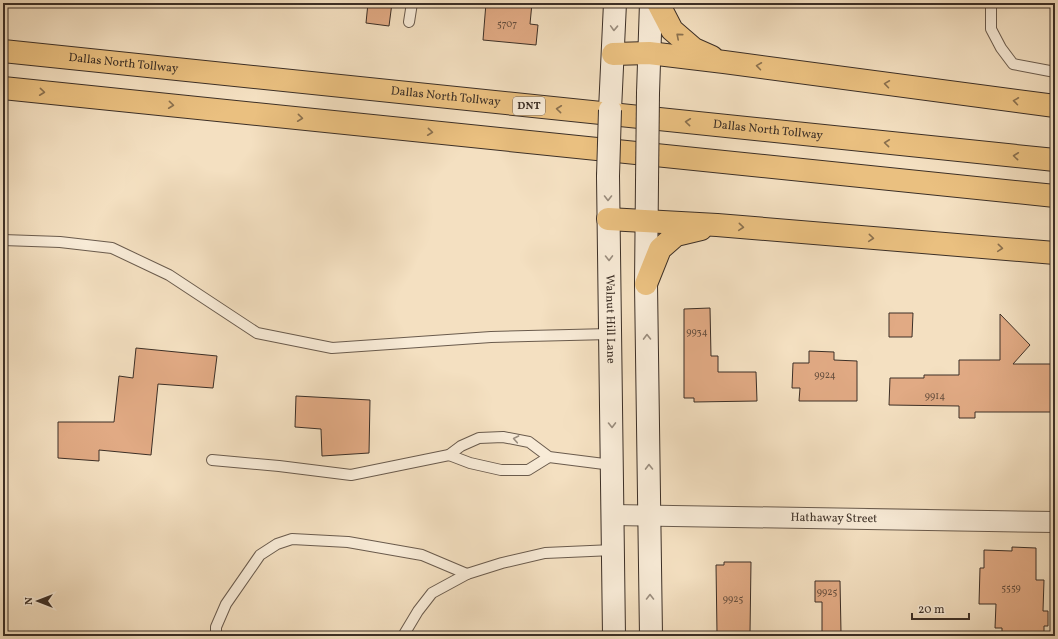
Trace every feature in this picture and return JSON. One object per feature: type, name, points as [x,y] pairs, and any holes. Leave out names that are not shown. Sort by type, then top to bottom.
[{"type":"highway","points":[[658,3],[672,30],[694,49],[724,62]]},
{"type":"highway","name":"Dallas North Tollway","points":[[3,51],[1055,160]]},
{"type":"highway","points":[[613,54],[649,53],[1055,106]]},
{"type":"highway","points":[[3,88],[1055,196]]},
{"type":"highway","points":[[608,219],[717,225],[1055,253]]},
{"type":"highway","points":[[646,284],[660,249],[676,235],[717,225]]},
{"type":"main road","name":"Walnut Hill Lane","points":[[614,3],[608,176],[614,636]]},
{"type":"main road","points":[[650,3],[646,284],[651,636]]},
{"type":"street","name":"Hathaway Street","points":[[613,515],[1055,522]]},
{"type":"lane","points":[[409,22],[412,3]]},
{"type":"lane","points":[[991,3],[992,29],[1001,48],[1013,64],[1055,72]]},
{"type":"lane","points":[[3,240],[60,242],[112,248],[169,275],[257,333],[332,348],[492,337],[610,334]]},
{"type":"lane","points":[[212,460],[279,466],[351,475],[449,456],[462,446],[479,438],[504,437],[529,442],[549,457],[612,465]]},
{"type":"lane","points":[[449,456],[470,463],[501,470],[528,470],[549,457]]},
{"type":"lane","points":[[216,636],[216,627],[226,604],[260,555],[276,544],[292,539],[348,542],[422,555],[468,574]]},
{"type":"lane","points":[[404,636],[418,611],[432,593],[468,574],[502,563],[546,553],[613,550]]},
{"type":"building","points":[[368,3],[392,3],[389,26],[366,23]]},
{"type":"building","points":[[486,3],[532,3],[530,24],[538,25],[536,45],[483,40]]},
{"type":"building","points":[[710,308],[711,356],[718,356],[718,372],[756,372],[757,401],[694,402],[694,398],[684,398],[684,309]]},
{"type":"building","points":[[889,313],[913,313],[912,337],[889,337]]},
{"type":"building","points":[[1000,314],[1030,345],[1013,364],[1055,364],[1055,412],[975,412],[975,418],[959,418],[959,406],[889,405],[890,378],[924,378],[924,375],[959,375],[959,360],[1000,360]]},
{"type":"building","points":[[136,348],[217,356],[213,388],[158,384],[151,455],[99,450],[99,461],[58,458],[58,422],[114,422],[119,376],[133,378]]},
{"type":"building","points":[[809,351],[834,352],[834,360],[857,361],[857,401],[799,401],[800,388],[792,388],[793,363],[809,363]]},
{"type":"building","points":[[296,396],[370,400],[369,453],[322,456],[321,429],[295,427]]},
{"type":"building","points":[[1012,547],[1036,548],[1036,580],[1044,580],[1043,611],[1048,611],[1048,626],[1044,626],[1044,636],[1002,636],[1002,628],[995,628],[996,604],[979,604],[980,568],[984,568],[984,550],[1012,551]]},
{"type":"building","points":[[724,562],[751,562],[750,633],[717,633],[716,565],[724,565]]},
{"type":"building","points":[[815,581],[840,581],[841,632],[822,632],[822,602],[815,602]]}]
